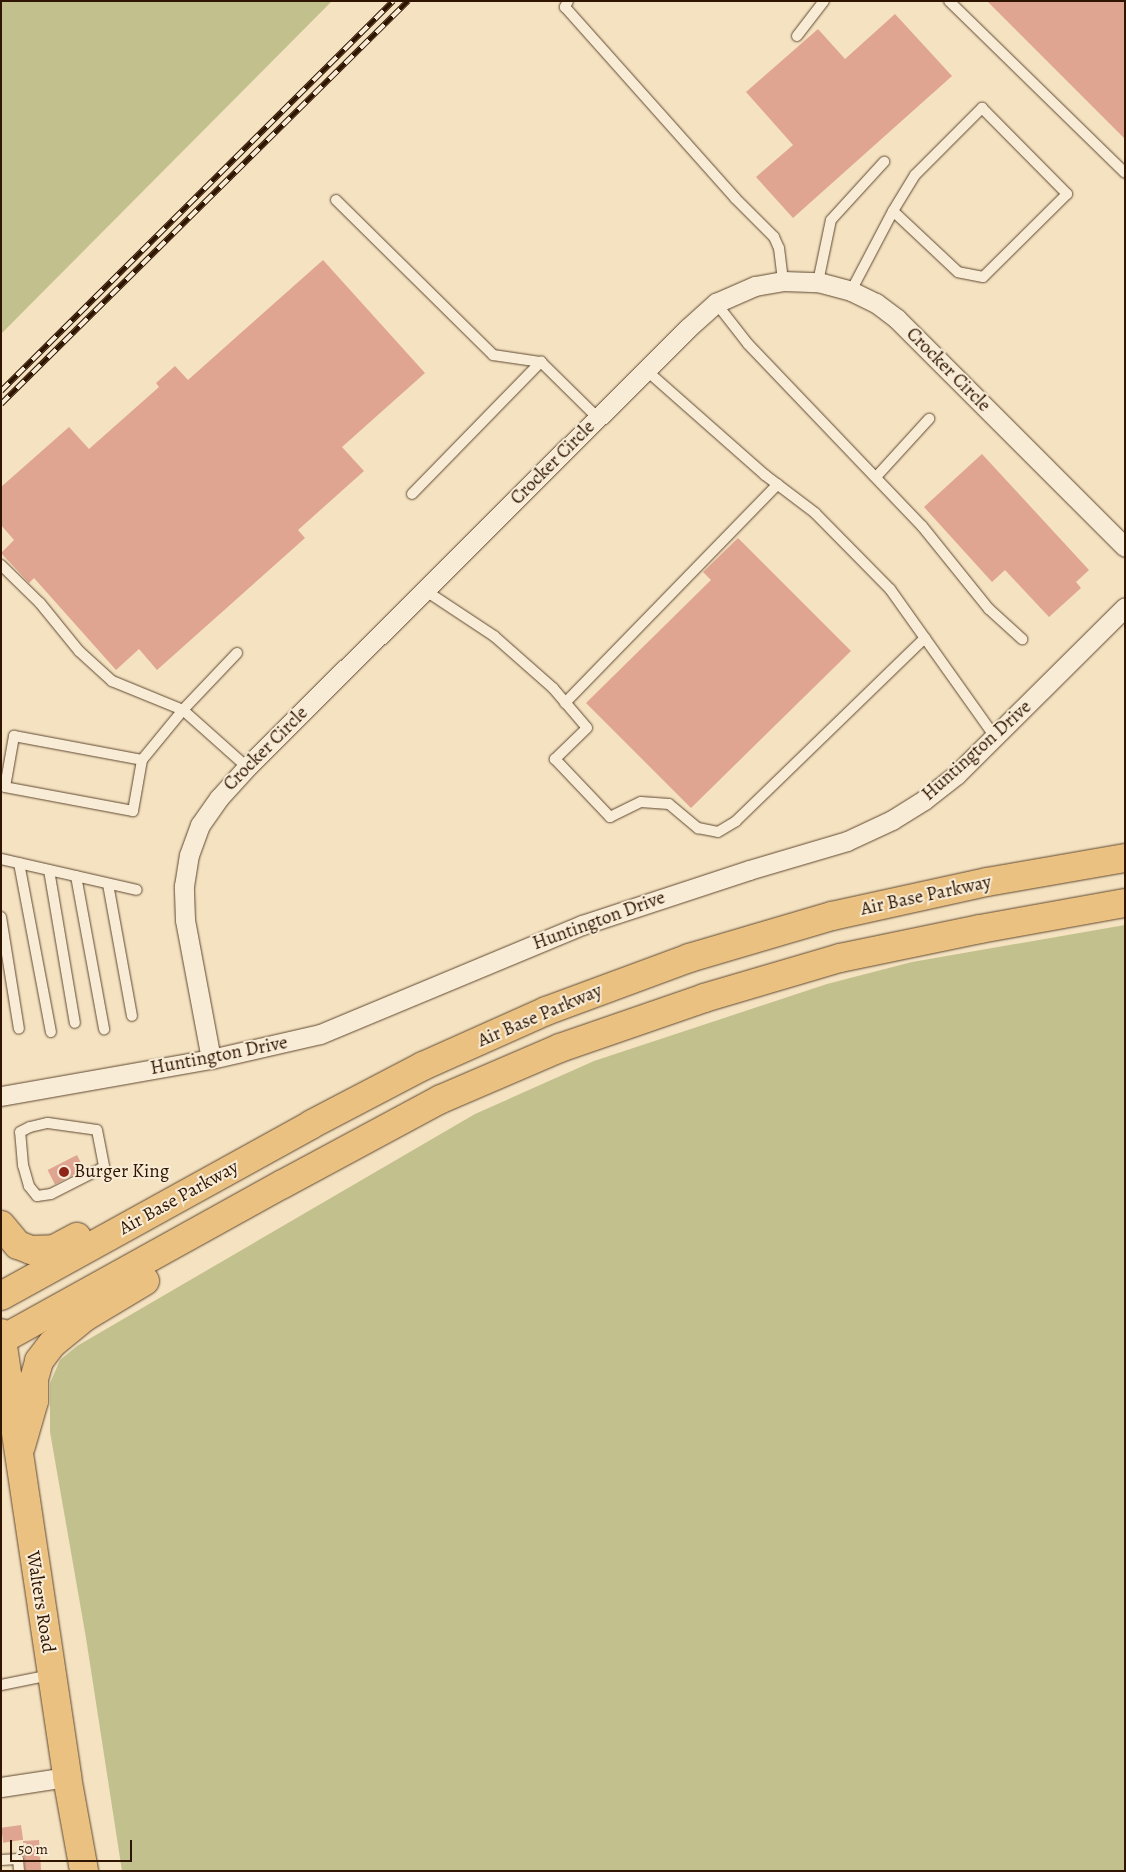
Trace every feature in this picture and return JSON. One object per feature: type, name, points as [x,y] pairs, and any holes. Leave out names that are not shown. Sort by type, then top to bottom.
[{"type":"main road","name":"Air Base Parkway","points":[[1,1296],[253,1157],[441,1058],[546,1011],[689,958],[785,929],[886,903],[987,882],[1125,858]]},
{"type":"main road","name":"Air Base Parkway","points":[[2,1339],[283,1184],[441,1100],[560,1048],[695,1001],[840,958],[980,929],[1125,903]]},
{"type":"main road","points":[[1,1225],[18,1245],[31,1250],[54,1249],[153,1197],[253,1157]]},
{"type":"main road","points":[[18,1455],[34,1401],[34,1379],[39,1361],[52,1344],[85,1317],[160,1272],[283,1184]]},
{"type":"main road","name":"Walters Road","points":[[1,1333],[51,1674],[84,1871]]},
{"type":"main road","points":[[1,1425],[18,1455]]},
{"type":"street","name":"Crocker Circle","points":[[211,1059],[185,920],[184,886],[189,855],[200,825],[219,798],[247,767],[646,370],[716,303],[755,286],[783,281],[818,282],[851,291],[876,303],[897,319],[1125,547]]},
{"type":"street","name":"Huntington Drive","points":[[1,1096],[211,1059],[320,1034],[582,925],[749,870],[847,841],[892,820],[924,800],[956,775],[1125,607]]},
{"type":"street","points":[[1,1787],[67,1777]]},
{"type":"lane","points":[[568,1],[565,7],[728,191],[774,237],[779,248],[783,281]]},
{"type":"lane","points":[[797,36],[824,1]]},
{"type":"lane","points":[[948,1],[1125,173]]},
{"type":"lane","points":[[851,291],[893,212],[916,175],[982,108],[1067,194],[983,277],[958,272],[893,212]]},
{"type":"lane","points":[[818,282],[831,220],[884,162]]},
{"type":"lane","points":[[336,200],[493,354],[540,362],[598,418]]},
{"type":"lane","points":[[716,303],[748,344],[922,526],[988,609],[1022,639]]},
{"type":"lane","points":[[412,494],[540,362]]},
{"type":"lane","points":[[646,370],[778,484],[815,513],[890,589],[995,737]]},
{"type":"lane","points":[[876,478],[929,419]]},
{"type":"lane","points":[[565,702],[778,484]]},
{"type":"lane","points":[[1,565],[40,603],[80,652],[112,681],[183,710],[247,767]]},
{"type":"lane","points":[[426,591],[494,636],[565,702],[587,728],[555,759],[610,817],[641,802],[670,804],[698,828],[718,832],[736,821],[925,638]]},
{"type":"lane","points":[[142,760],[14,736],[5,787],[134,811],[142,760],[183,710],[237,653]]},
{"type":"lane","points":[[1,859],[137,890]]},
{"type":"lane","points":[[19,863],[51,1032]]},
{"type":"lane","points":[[49,870],[76,1023]]},
{"type":"lane","points":[[76,876],[104,1029]]},
{"type":"lane","points":[[108,884],[132,1016]]},
{"type":"lane","points":[[1,917],[19,1029]]},
{"type":"lane","points":[[48,1123],[97,1130],[104,1168],[51,1194],[37,1196],[29,1186],[23,1165],[20,1132],[30,1126],[48,1123]]},
{"type":"lane","points":[[1,1685],[51,1674]]},
{"type":"lane","points":[[1,1860],[18,1859],[19,1871]]},
{"type":"shaded area","points":[[1,1],[332,1],[1,334]]},
{"type":"shaded area","points":[[1125,925],[1125,1871],[122,1871],[86,1638],[50,1432],[50,1383],[60,1360],[77,1346],[475,1114],[594,1061],[827,984],[912,962]]},
{"type":"building","points":[[987,1],[1125,1],[1125,139]]},
{"type":"building","points":[[895,14],[952,76],[793,218],[756,177],[793,145],[746,92],[818,29],[845,59]]},
{"type":"building","points":[[323,260],[425,373],[342,447],[364,471],[298,530],[305,538],[157,670],[139,649],[116,670],[34,578],[29,583],[1,553],[14,540],[1,525],[1,487],[69,427],[89,449],[159,387],[156,383],[175,366],[188,380]]},
{"type":"building","points":[[982,454],[1089,570],[1076,582],[1081,588],[1049,617],[1005,570],[992,582],[924,507]]},
{"type":"building","points":[[738,538],[851,651],[691,808],[586,703],[711,580],[703,572]]},
{"type":"building","name":"Burger King","points":[[77,1155],[84,1169],[55,1184],[48,1170]]},
{"type":"building","points":[[21,1825],[23,1840],[3,1843],[1,1828]]},
{"type":"building","points":[[39,1840],[41,1871],[25,1871],[23,1841]]},
{"type":"railway","points":[[1,391],[393,1]]},
{"type":"railway","points":[[1,404],[408,1]]},
{"type":"place","name":"Burger King","points":[[64,1172]]}]
